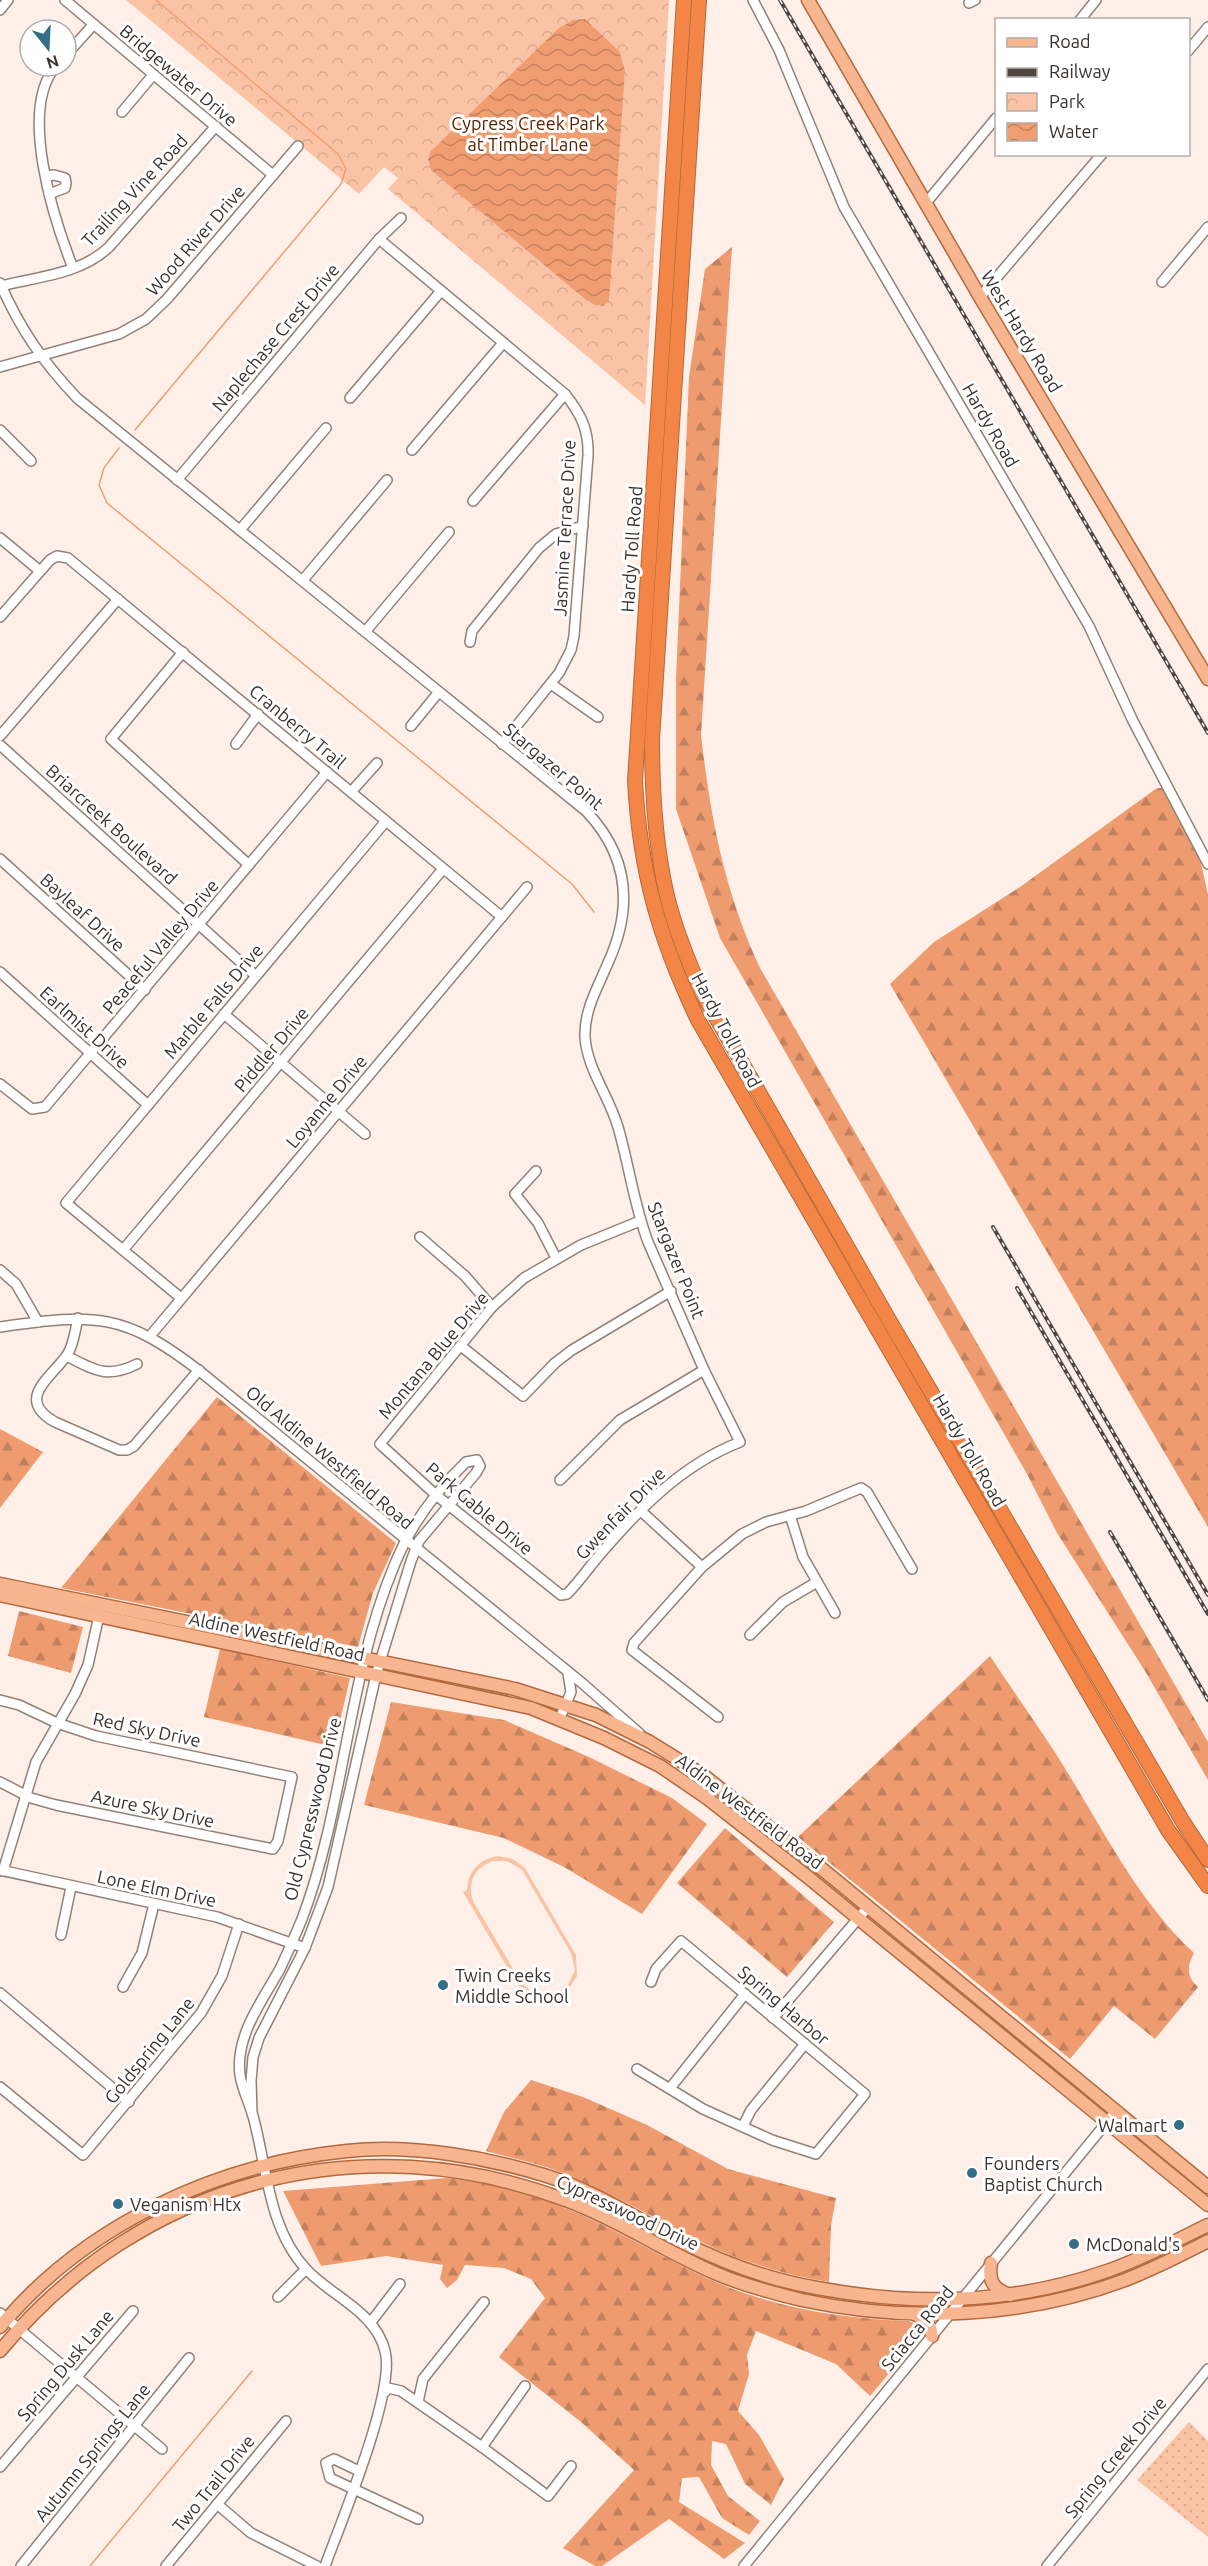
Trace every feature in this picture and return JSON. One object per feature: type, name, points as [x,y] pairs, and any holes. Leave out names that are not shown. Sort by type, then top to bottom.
[{"type":"highway","name":"Hardy Toll Road","points":[[684,0],[635,781],[640,843],[656,919],[683,990],[698,1020],[1168,1830],[1208,1886]]},
{"type":"highway","name":"Hardy Toll Road","points":[[699,0],[652,740],[652,798],[667,895],[680,940],[701,991],[1183,1822],[1208,1860]]},
{"type":"main road","name":"West Hardy Road","points":[[808,0],[980,297],[1208,680]]},
{"type":"main road","name":"Aldine Westfield Road","points":[[0,1584],[25,1595],[260,1644],[362,1672],[531,1708],[560,1718],[660,1766],[699,1792],[858,1918],[1208,2205]]},
{"type":"main road","name":"Aldine Westfield Road","points":[[0,1595],[25,1595]]},
{"type":"main road","name":"Aldine Westfield Road","points":[[260,1644],[365,1658],[492,1684],[566,1704],[596,1715],[650,1742],[703,1775],[868,1907],[1208,2187]]},
{"type":"main road","points":[[488,1698],[492,1684]]},
{"type":"main road","points":[[735,1820],[745,1809]]},
{"type":"main road","points":[[1012,2045],[1022,2033]]},
{"type":"main road","points":[[379,2166],[381,2150]]},
{"type":"main road","name":"Cypresswood Drive","points":[[2,2320],[64,2266],[124,2223],[191,2189],[264,2166],[347,2151],[442,2153],[502,2164],[547,2176],[618,2207],[681,2241],[733,2264],[777,2279],[851,2294],[962,2300],[1011,2295],[1097,2274],[1134,2260],[1203,2228]]},
{"type":"main road","points":[[498,2179],[502,2164]]},
{"type":"main road","name":"Cypresswood Drive","points":[[0,2350],[58,2289],[132,2235],[210,2197],[266,2179],[324,2169],[379,2166],[431,2168],[498,2179],[540,2191],[610,2219],[724,2276],[774,2293],[844,2307],[909,2313],[950,2314],[1041,2303],[1101,2288],[1154,2267],[1208,2241]]},
{"type":"main road","points":[[1195,2194],[1206,2209],[1207,2217],[1203,2228]]},
{"type":"main road","points":[[610,2219],[618,2207]]},
{"type":"main road","points":[[124,2223],[132,2235]]},
{"type":"main road","points":[[724,2276],[733,2264]]},
{"type":"main road","points":[[991,2264],[989,2273],[992,2283],[999,2291],[1011,2295]]},
{"type":"main road","points":[[1097,2274],[1101,2288]]},
{"type":"main road","points":[[844,2307],[851,2294]]},
{"type":"main road","points":[[909,2313],[923,2317],[927,2321],[932,2336]]},
{"type":"street","points":[[0,9],[8,0]]},
{"type":"street","name":"Bridgewater Drive","points":[[65,0],[273,175]]},
{"type":"street","name":"Hardy Road","points":[[753,0],[779,50],[844,207],[1089,626],[1133,721],[1208,864]]},
{"type":"street","points":[[1082,18],[1096,0]]},
{"type":"street","points":[[78,42],[93,25]]},
{"type":"street","points":[[1190,49],[1208,27]]},
{"type":"street","points":[[122,112],[153,75]]},
{"type":"street","points":[[48,78],[40,99],[46,176],[58,229],[73,268]]},
{"type":"street","points":[[926,203],[995,119]]},
{"type":"street","name":"Trailing Vine Road","points":[[1,285],[73,268],[94,260],[109,247],[216,126]]},
{"type":"street","name":"Wood River Drive","points":[[0,367],[119,334],[146,319],[167,300],[298,146]]},
{"type":"street","points":[[980,297],[1100,156]]},
{"type":"street","points":[[46,176],[59,176],[64,178],[66,183],[64,188],[49,194]]},
{"type":"street","name":"Naplechase Crest Drive","points":[[177,480],[379,239],[401,218]]},
{"type":"street","points":[[1162,282],[1208,227]]},
{"type":"street","name":"Jasmine Terrace Drive","points":[[379,239],[565,394],[582,418],[588,443],[574,636],[565,662],[551,684],[502,744]]},
{"type":"street","name":"Stargazer Point","points":[[1,285],[22,330],[53,372],[77,398],[591,816],[604,832],[618,862],[624,898],[620,935],[591,1000],[587,1015],[585,1036],[589,1060],[619,1129],[640,1221],[704,1370],[740,1442]]},
{"type":"street","points":[[350,398],[441,291]]},
{"type":"street","points":[[412,450],[503,343]]},
{"type":"street","points":[[473,501],[565,394]]},
{"type":"street","points":[[240,530],[326,428]]},
{"type":"street","points":[[0,430],[31,461]]},
{"type":"street","points":[[303,580],[387,480]]},
{"type":"street","points":[[470,642],[472,631],[539,548],[556,534],[583,526]]},
{"type":"street","points":[[365,632],[449,532]]},
{"type":"street","points":[[0,538],[40,571],[0,617]]},
{"type":"street","name":"Cranberry Trail","points":[[40,571],[57,556],[64,556],[73,561],[502,917]]},
{"type":"street","points":[[0,736],[118,599]]},
{"type":"street","points":[[183,652],[111,739],[249,865]]},
{"type":"street","points":[[551,684],[598,717]]},
{"type":"street","points":[[411,726],[438,693]]},
{"type":"street","points":[[236,744],[258,714]]},
{"type":"street","name":"Briarcreek Boulevard","points":[[0,745],[256,976]]},
{"type":"street","points":[[351,792],[377,763]]},
{"type":"street","name":"Peaceful Valley Drive","points":[[0,1084],[32,1109],[45,1107],[327,772]]},
{"type":"street","name":"Marble Falls Drive","points":[[123,1250],[66,1203],[386,821]]},
{"type":"street","name":"Bayleaf Drive","points":[[0,859],[145,990]]},
{"type":"street","name":"Piddler Drive","points":[[123,1250],[443,869]]},
{"type":"street","name":"Loyanne Drive","points":[[150,1336],[527,887]]},
{"type":"street","name":"Earlmist Drive","points":[[0,972],[148,1105]]},
{"type":"street","points":[[224,1014],[365,1134]]},
{"type":"street","points":[[536,1172],[515,1194],[538,1223],[556,1258]]},
{"type":"street","name":"Montana Blue Drive","points":[[380,1444],[492,1307],[524,1278],[581,1245],[640,1221]]},
{"type":"street","points":[[420,1237],[465,1276],[492,1307]]},
{"type":"street","points":[[123,1250],[181,1298]]},
{"type":"street","points":[[0,1270],[16,1284],[38,1322]]},
{"type":"street","points":[[462,1346],[524,1396],[572,1350],[670,1291]]},
{"type":"street","points":[[78,1318],[73,1342],[67,1356],[38,1390],[36,1397],[40,1411],[55,1422],[119,1450],[127,1450],[134,1446],[199,1370]]},
{"type":"street","name":"Old Aldine Westfield Road","points":[[0,1327],[78,1318],[111,1322],[150,1336],[199,1370],[650,1742]]},
{"type":"street","points":[[67,1356],[99,1372],[114,1373],[137,1364]]},
{"type":"street","points":[[560,1480],[620,1420],[704,1370]]},
{"type":"street","name":"Gwenfair Drive","points":[[561,1595],[567,1594],[572,1589],[598,1557],[660,1491],[687,1469],[722,1449],[740,1442]]},
{"type":"street","name":"Park Gable Drive","points":[[380,1444],[436,1496],[561,1595]]},
{"type":"street","name":"Old Cypresswood Drive","points":[[252,2114],[253,2057],[259,2038],[305,1948],[328,1887],[376,1675],[416,1549],[419,1542],[477,1473],[480,1466],[477,1460],[466,1462],[415,1520],[381,1599],[365,1658],[314,1883],[292,1943],[250,2022],[241,2057],[240,2074],[252,2114],[266,2179],[286,2242],[306,2269],[371,2322]]},
{"type":"street","points":[[718,1717],[632,1650],[634,1643],[702,1567],[742,1534],[759,1525],[861,1488],[867,1492],[912,1569]]},
{"type":"street","points":[[641,1511],[702,1567]]},
{"type":"street","points":[[790,1515],[803,1557],[835,1613]]},
{"type":"street","points":[[750,1635],[783,1602],[817,1582]]},
{"type":"street","points":[[1,1871],[36,1762],[82,1681],[100,1611]]},
{"type":"street","points":[[560,1718],[571,1692],[568,1673]]},
{"type":"street","name":"Red Sky Drive","points":[[0,1700],[20,1704],[57,1723],[96,1736],[292,1777],[278,1841],[273,1849]]},
{"type":"street","name":"Azure Sky Drive","points":[[0,1782],[26,1795],[113,1817],[273,1849]]},
{"type":"street","points":[[331,1816],[344,1819]]},
{"type":"street","name":"Lone Elm Drive","points":[[1,1871],[217,1917],[305,1948]]},
{"type":"street","points":[[61,1935],[71,1887]]},
{"type":"street","points":[[123,1987],[142,1953],[154,1904]]},
{"type":"street","points":[[773,2018],[868,1907]]},
{"type":"street","name":"Goldspring Lane","points":[[0,2087],[83,2155],[191,2027],[211,1998],[222,1976],[238,1924]]},
{"type":"street","name":"Spring Harbor","points":[[651,1982],[656,1969],[681,1941],[865,2094],[816,2154],[772,2140],[742,2126]]},
{"type":"street","points":[[273,1981],[286,1987]]},
{"type":"street","points":[[0,1992],[129,2102]]},
{"type":"street","points":[[671,2087],[745,1994]]},
{"type":"street","points":[[637,2069],[671,2087],[704,2109],[742,2126],[751,2110],[805,2044]]},
{"type":"street","name":"Sciacca Road","points":[[744,2566],[1116,2111]]},
{"type":"street","points":[[278,2297],[306,2269]]},
{"type":"street","points":[[325,2566],[385,2391],[386,2351],[371,2322],[400,2284]]},
{"type":"street","points":[[418,2402],[423,2379],[484,2302]]},
{"type":"street","name":"Spring Dusk Lane","points":[[0,2467],[133,2311]]},
{"type":"street","points":[[2,2320],[19,2328],[162,2449]]},
{"type":"street","name":"Autumn Springs Lane","points":[[21,2566],[189,2358]]},
{"type":"street","name":"Spring Creek Drive","points":[[1047,2566],[1208,2369]]},
{"type":"street","points":[[483,2447],[525,2386]]},
{"type":"street","points":[[385,2391],[388,2388],[400,2391],[418,2402],[548,2496],[571,2466]]},
{"type":"street","name":"Two Trail Drive","points":[[168,2565],[286,2421]]},
{"type":"street","points":[[358,2471],[334,2459],[326,2463],[330,2478],[418,2519]]},
{"type":"street","points":[[217,2504],[251,2533],[317,2566]]},
{"type":"green space","name":"Cypress Creek Park at Timber Lane","points":[[126,0],[669,0],[645,405],[388,189],[398,178],[384,167],[359,194]]},
{"type":"green space","points":[[732,247],[701,735],[715,826],[737,911],[760,968],[1208,1742],[1208,1780],[1145,1671],[1057,1533],[1027,1474],[720,938],[676,809],[676,679],[689,377],[705,269]]},
{"type":"green space","points":[[1157,788],[1166,788],[1201,863],[1208,895],[1208,1527],[890,984],[934,942],[1020,887]]},
{"type":"green space","points":[[217,1397],[396,1543],[373,1593],[358,1647],[61,1588]]},
{"type":"green space","points":[[0,1429],[43,1452],[0,1508]]},
{"type":"green space","points":[[19,1611],[83,1627],[71,1673],[8,1656]]},
{"type":"green space","points":[[220,1649],[350,1678],[334,1747],[204,1717]]},
{"type":"green space","points":[[990,1656],[1057,1755],[1124,1866],[1156,1912],[1194,1953],[1189,1971],[1191,1979],[1198,1987],[1155,2039],[1114,2006],[1070,2059],[798,1837]]},
{"type":"green space","points":[[391,1702],[504,1720],[589,1757],[672,1798],[707,1824],[642,1914],[564,1867],[504,1838],[364,1805]]},
{"type":"green space","points":[[725,1828],[834,1922],[787,1977],[677,1883]]},
{"type":"green space","points":[[498,1856],[513,1859],[525,1868],[576,1955],[577,1976],[566,1993],[548,2000],[528,1995],[517,1984],[463,1892],[467,1890],[470,1877],[476,1867]],"holes":[[[493,1861],[507,1861],[522,1870],[571,1953],[575,1970],[567,1987],[552,1995],[534,1994],[521,1982],[474,1903],[471,1883],[477,1872]]]},
{"type":"green space","points":[[531,2080],[583,2097],[647,2125],[728,2169],[836,2198],[831,2225],[829,2282],[801,2277],[731,2255],[570,2176],[486,2151],[504,2112]]},
{"type":"green space","points":[[447,2178],[506,2189],[563,2207],[732,2289],[807,2310],[858,2318],[909,2321],[920,2326],[922,2334],[870,2396],[836,2364],[756,2331],[747,2355],[749,2374],[738,2411],[759,2435],[784,2479],[771,2505],[745,2484],[726,2444],[712,2441],[711,2465],[728,2496],[760,2521],[749,2535],[722,2518],[699,2477],[682,2478],[679,2502],[745,2543],[724,2559],[669,2519],[602,2566],[595,2566],[563,2548],[634,2470],[581,2422],[499,2357],[545,2298],[531,2279],[504,2268],[465,2265],[457,2280],[447,2288],[440,2279],[443,2265],[386,2256],[321,2266],[283,2191]]},
{"type":"green space","points":[[1189,2422],[1208,2441],[1208,2537],[1137,2480]]},
{"type":"water","points":[[585,19],[619,51],[625,70],[609,300],[603,306],[586,300],[431,170],[428,159],[431,151],[559,28],[573,20]]},
{"type":"waterway","points":[[135,430],[341,184],[346,169],[338,154],[156,0]]},
{"type":"waterway","points":[[119,448],[104,468],[99,485],[107,503],[572,884],[594,912]]},
{"type":"waterway","points":[[90,2566],[252,2371]]},
{"type":"railway","points":[[780,0],[1208,733]]},
{"type":"railway","points":[[993,1227],[1208,1595]]},
{"type":"railway","points":[[1017,1288],[1208,1614]]},
{"type":"railway","points":[[1110,1532],[1208,1700]]},
{"type":"place","name":"Twin Creeks Middle School","points":[[443,1985]]},
{"type":"place","name":"Walmart","points":[[1179,2125]]},
{"type":"place","name":"Founders Baptist Church","points":[[972,2173]]},
{"type":"place","name":"Veganism Htx","points":[[118,2204]]},
{"type":"place","name":"McDonald's","points":[[1074,2244]]}]
